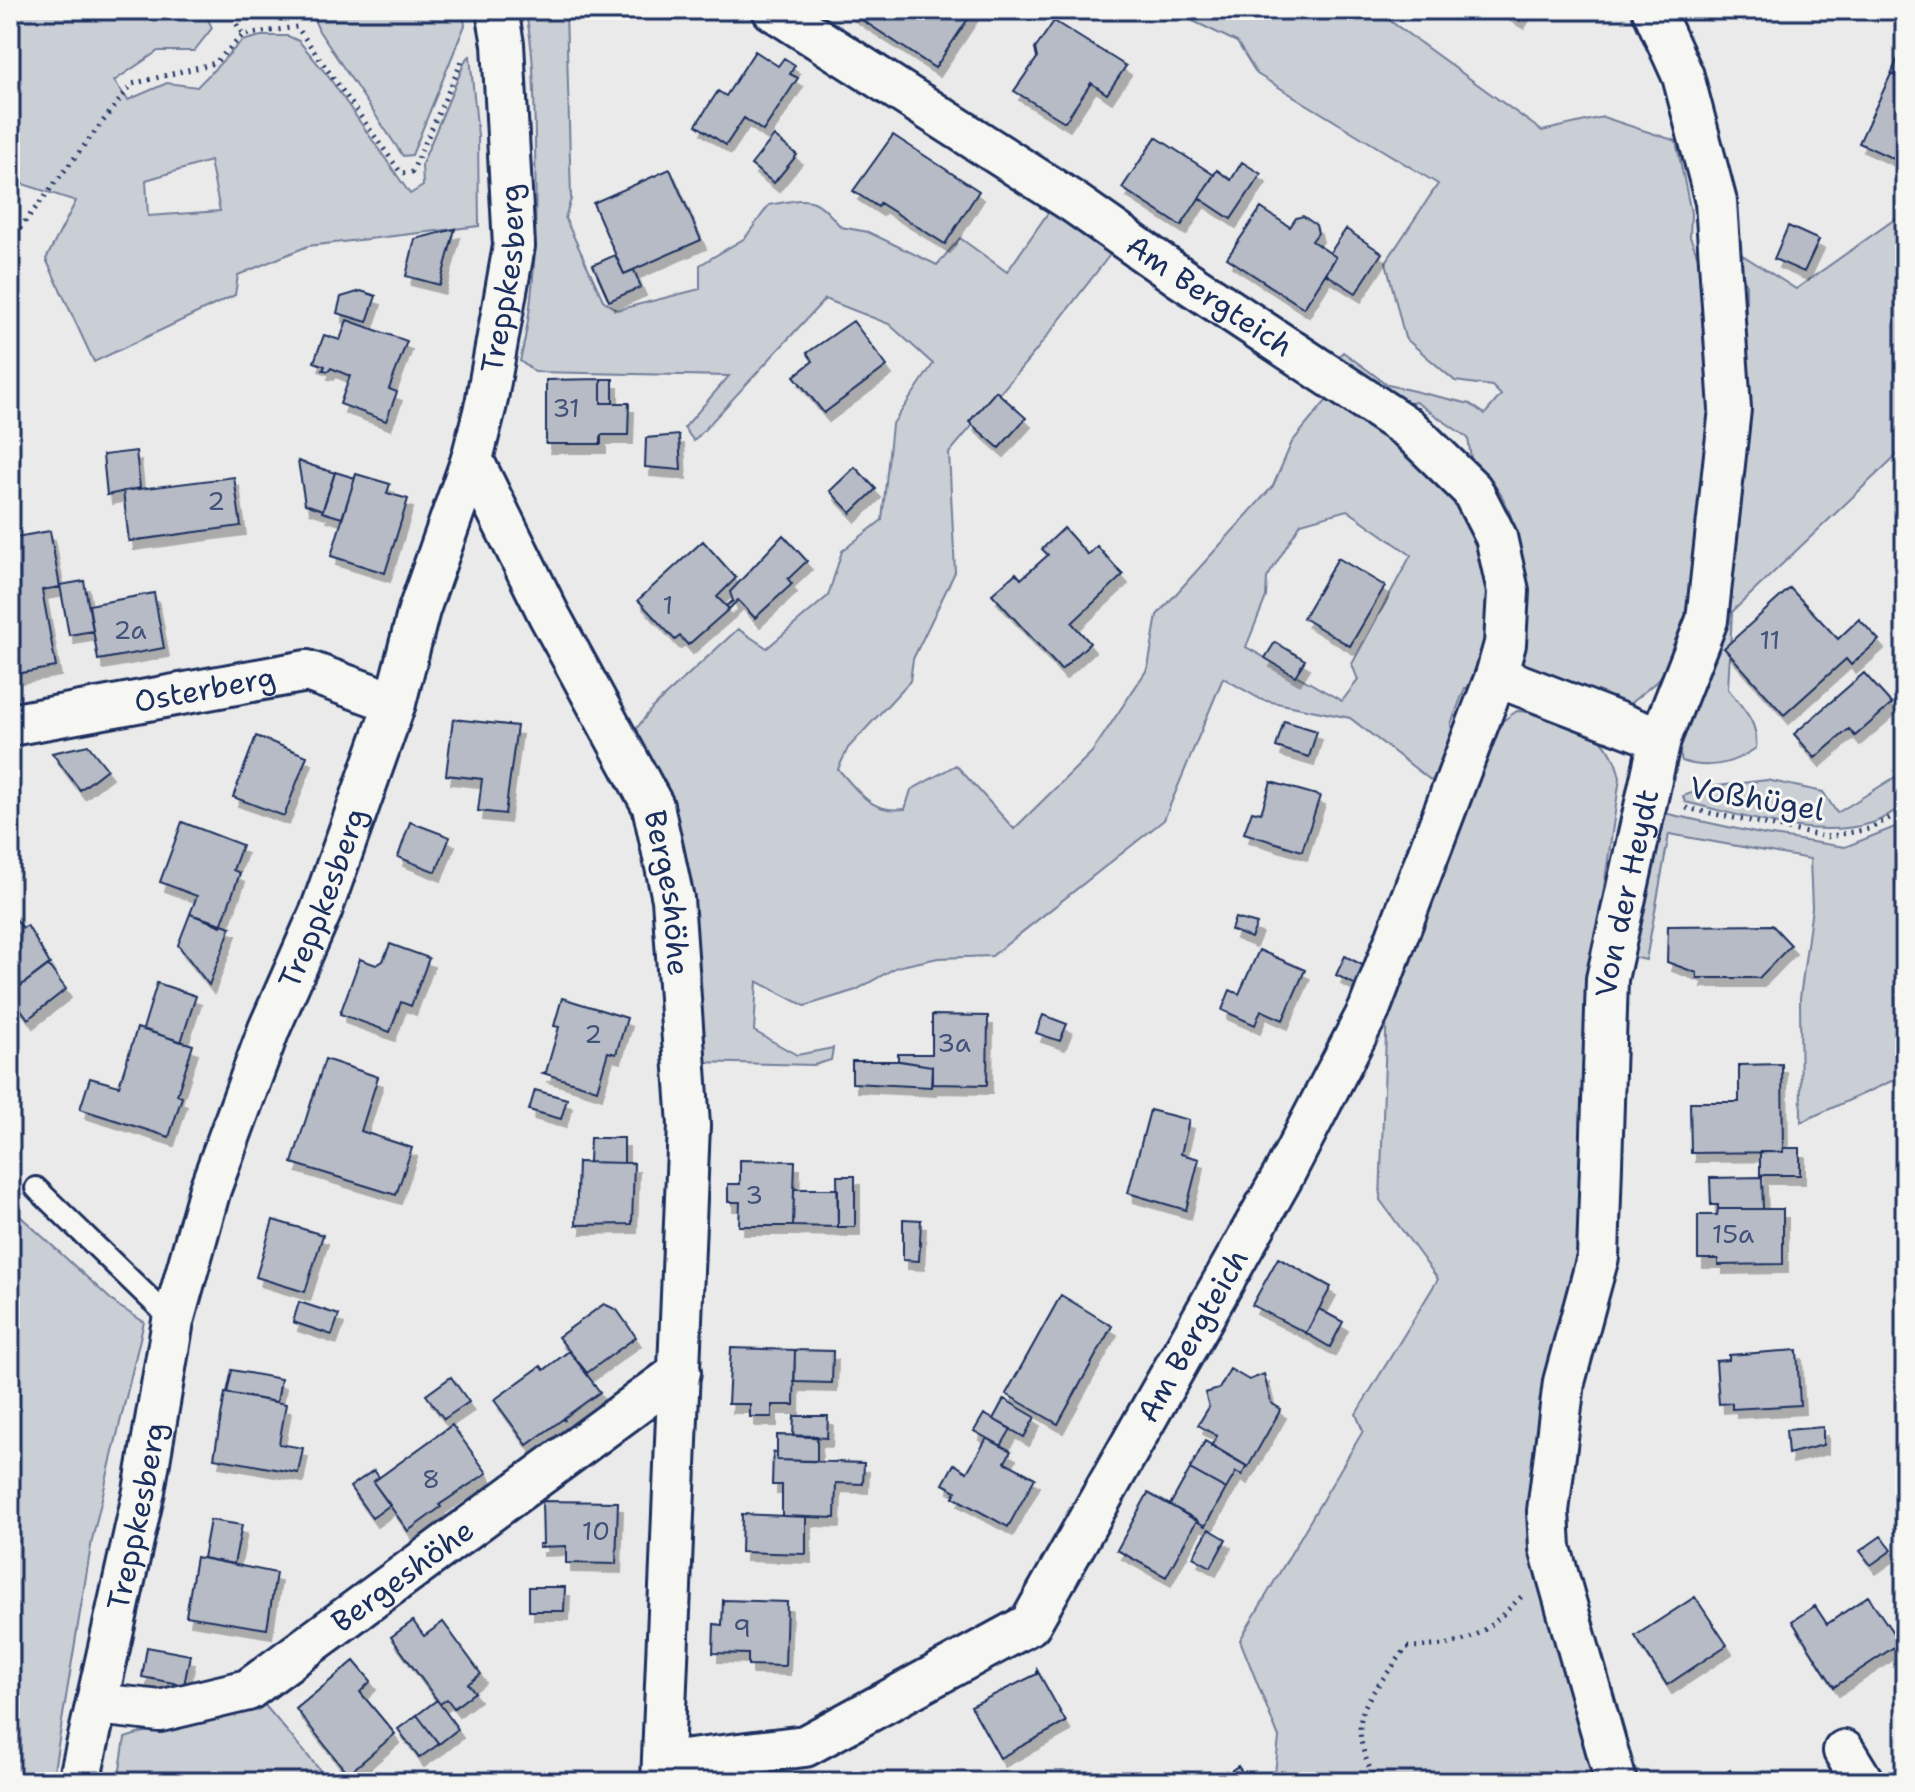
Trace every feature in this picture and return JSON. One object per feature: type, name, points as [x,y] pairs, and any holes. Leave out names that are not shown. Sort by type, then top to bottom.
[{"type":"street","name":"Treppkesberg","points":[[79,1782],[144,1491],[173,1321],[214,1176],[269,1029],[321,911],[395,703],[419,610],[472,459],[486,404],[514,246],[503,44],[497,10]]},
{"type":"street","name":"Am Bergteich","points":[[664,1772],[805,1746],[1030,1624],[1283,1176],[1369,1010],[1496,676],[1505,644],[1508,591],[1496,537],[1472,490],[1408,428],[1073,202],[773,10]]},
{"type":"street","name":"Von der Heydt","points":[[1616,1782],[1555,1565],[1548,1511],[1564,1382],[1598,1257],[1607,979],[1660,739],[1707,620],[1730,409],[1716,202],[1683,76],[1653,10]]},
{"type":"street","name":"Bergeshöhe","points":[[472,459],[549,615],[653,806],[673,899],[689,1125],[664,1772]]},
{"type":"street","name":"Osterberg","points":[[10,725],[307,671],[395,703]]},
{"type":"street","points":[[1496,676],[1660,739]]},
{"type":"street","name":"Bergeshöhe","points":[[97,1704],[160,1711],[248,1690],[680,1372]]},
{"type":"lane","points":[[36,1188],[173,1321]]},
{"type":"path","points":[[229,10],[243,35]]},
{"type":"path","points":[[10,241],[132,84],[215,63],[243,35],[297,27],[401,173],[412,172],[468,48]]},
{"type":"path","name":"Voßhügel","points":[[1645,799],[1826,837],[1869,829],[1905,810]]},
{"type":"path","points":[[1376,1782],[1365,1760],[1358,1728],[1364,1702],[1407,1647],[1450,1647],[1482,1635],[1555,1565]]},
{"type":"shaded area","points":[[10,10],[204,10],[212,28],[194,51],[158,51],[114,81],[128,100],[167,83],[197,87],[242,41],[261,36],[288,36],[299,41],[328,76],[410,194],[423,186],[422,164],[466,59],[470,56],[478,136],[479,226],[308,246],[238,275],[235,295],[94,362],[46,259],[76,201],[23,184],[10,189]],"holes":[[[210,161],[220,211],[148,216],[146,180]]]},
{"type":"shaded area","points":[[310,10],[463,10],[465,25],[412,155],[403,156],[319,31]]},
{"type":"shaded area","points":[[525,10],[566,10],[571,199],[565,218],[603,300],[617,310],[700,289],[700,265],[745,238],[769,205],[794,201],[817,203],[841,227],[868,232],[937,265],[960,238],[1007,272],[1052,207],[1112,252],[1034,353],[949,453],[955,572],[913,659],[910,681],[848,748],[838,769],[867,800],[883,808],[905,809],[911,790],[956,765],[1014,829],[1092,752],[1148,668],[1157,615],[1273,486],[1292,442],[1330,396],[1391,438],[1434,475],[1467,515],[1484,551],[1488,609],[1481,687],[1465,688],[1451,724],[1453,739],[1433,782],[1350,718],[1262,700],[1223,678],[1164,820],[992,956],[938,958],[897,967],[856,990],[805,1006],[757,981],[754,1031],[797,1055],[833,1048],[831,1060],[814,1065],[698,1062],[637,728],[653,707],[738,629],[767,648],[828,596],[842,551],[882,520],[892,425],[933,364],[889,324],[825,299],[694,441],[684,428],[729,376],[535,372],[520,361],[530,306],[535,223],[534,91]],"holes":[[[1347,510],[1411,555],[1352,664],[1358,680],[1342,701],[1246,647],[1266,597],[1267,578],[1301,523]]]},
{"type":"shaded area","points":[[1170,10],[1375,10],[1542,131],[1603,117],[1676,141],[1691,213],[1690,237],[1704,271],[1719,344],[1693,635],[1657,681],[1626,707],[1518,666],[1520,584],[1515,529],[1506,504],[1492,482],[1472,465],[1468,438],[1416,402],[1398,405],[1331,363],[1343,352],[1388,385],[1470,404],[1485,414],[1501,395],[1492,386],[1455,381],[1405,338],[1386,262],[1438,184],[1257,74],[1237,42]]},
{"type":"shaded area","points":[[1905,212],[1905,447],[1732,612],[1728,689],[1752,723],[1756,748],[1720,764],[1701,765],[1682,761],[1676,742],[1746,396],[1746,285],[1736,251],[1796,289]]},
{"type":"shaded area","points":[[1517,711],[1552,715],[1595,734],[1614,760],[1620,778],[1593,962],[1583,1221],[1569,1302],[1530,1472],[1536,1552],[1608,1782],[1274,1782],[1279,1738],[1240,1640],[1363,1431],[1356,1414],[1438,1279],[1380,1200],[1387,1007],[1491,729]]},
{"type":"shaded area","points":[[1905,771],[1905,804],[1876,822],[1849,828],[1802,828],[1778,824],[1685,802],[1683,796],[1709,787],[1767,780],[1823,792],[1837,813]]},
{"type":"shaded area","points":[[1659,812],[1765,835],[1845,847],[1905,823],[1905,1075],[1801,1122],[1800,998],[1812,908],[1810,859],[1669,834],[1646,960],[1629,956]]},
{"type":"shaded area","points":[[20,1216],[117,1305],[144,1322],[92,1540],[52,1782],[10,1782],[10,1218]]},
{"type":"shaded area","points":[[257,1696],[330,1782],[118,1782],[125,1738]]},
{"type":"building","points":[[847,10],[974,10],[935,68]]},
{"type":"building","points":[[1502,10],[1525,10],[1519,20]]},
{"type":"building","points":[[1054,21],[1126,66],[1107,94],[1091,83],[1065,122],[1014,91],[1037,58],[1035,49]]},
{"type":"building","points":[[1905,43],[1905,80],[1891,74]]},
{"type":"building","points":[[755,51],[778,66],[784,58],[795,65],[790,74],[798,78],[763,131],[744,118],[726,145],[696,125],[718,91],[726,96]]},
{"type":"building","points":[[1891,74],[1905,80],[1905,164],[1859,143]]},
{"type":"building","points":[[893,135],[979,191],[945,244],[880,203],[878,207],[853,191]]},
{"type":"building","points":[[774,136],[797,155],[774,183],[751,165]]},
{"type":"building","points":[[1156,137],[1214,175],[1181,226],[1122,188]]},
{"type":"building","points":[[1242,162],[1261,174],[1231,219],[1199,198],[1217,170],[1231,180]]},
{"type":"building","points":[[670,169],[701,240],[624,274],[593,203]]},
{"type":"building","points":[[1261,208],[1290,227],[1296,218],[1303,216],[1316,225],[1318,233],[1312,241],[1336,257],[1304,308],[1227,258]]},
{"type":"building","points":[[1788,226],[1819,240],[1804,272],[1774,259]]},
{"type":"building","points":[[455,229],[440,285],[406,276],[415,239]]},
{"type":"building","points":[[1346,229],[1382,253],[1356,293],[1326,274],[1336,257],[1330,253]]},
{"type":"building","points":[[615,255],[624,274],[634,270],[641,287],[609,301],[593,265]]},
{"type":"building","points":[[361,291],[376,296],[367,322],[337,313],[341,297]]},
{"type":"building","points":[[347,320],[407,341],[389,389],[397,392],[386,421],[340,404],[350,376],[331,368],[329,371],[323,370],[325,366],[314,362],[324,335],[340,340]]},
{"type":"building","points":[[853,321],[887,366],[824,413],[794,376],[813,361],[807,353]]},
{"type":"building","points":[[601,379],[613,379],[613,403],[601,403]]},
{"type":"building","points":[[601,379],[601,403],[629,403],[628,435],[601,435],[601,444],[546,444],[546,380]]},
{"type":"building","points":[[996,391],[1026,418],[999,448],[969,422]]},
{"type":"building","points":[[679,435],[681,470],[645,467],[646,438]]},
{"type":"building","points":[[136,451],[140,488],[107,495],[103,455]]},
{"type":"building","points":[[298,461],[335,473],[323,510],[305,504]]},
{"type":"building","points":[[855,467],[876,489],[851,513],[830,491]]},
{"type":"building","points":[[335,472],[355,478],[342,518],[322,512]]},
{"type":"building","points":[[356,474],[390,484],[387,493],[408,499],[385,573],[331,556]]},
{"type":"building","points":[[234,477],[241,526],[129,541],[123,491]]},
{"type":"building","points":[[1064,528],[1088,555],[1097,546],[1123,575],[1072,623],[1090,643],[1061,670],[992,594],[1016,573],[1021,579],[1048,555],[1042,549]]},
{"type":"building","points":[[50,531],[60,587],[42,590],[56,667],[10,675],[10,614],[18,613],[10,575],[10,538]]},
{"type":"building","points":[[783,535],[807,561],[788,579],[792,584],[755,618],[738,600],[729,609],[726,606],[733,601],[730,592]]},
{"type":"building","points":[[703,541],[736,578],[717,597],[729,609],[688,645],[680,636],[675,640],[638,600]]},
{"type":"building","points":[[1338,558],[1385,586],[1350,646],[1303,618]]},
{"type":"building","points":[[84,581],[93,631],[69,635],[60,585]]},
{"type":"building","points":[[1790,588],[1838,639],[1859,619],[1879,640],[1851,665],[1846,659],[1784,715],[1724,648]]},
{"type":"building","points":[[154,593],[164,648],[98,660],[89,605]]},
{"type":"building","points":[[1275,642],[1305,660],[1295,676],[1265,658]]},
{"type":"building","points":[[1864,673],[1892,704],[1855,736],[1849,729],[1815,758],[1794,734]]},
{"type":"building","points":[[453,719],[517,726],[505,814],[478,811],[482,779],[446,775]]},
{"type":"building","points":[[1284,721],[1317,731],[1309,757],[1276,747]]},
{"type":"building","points":[[256,736],[307,756],[284,816],[233,797]]},
{"type":"building","points":[[88,745],[107,769],[80,790],[52,753]]},
{"type":"building","points":[[1271,782],[1320,796],[1302,851],[1244,833],[1252,811],[1261,813]]},
{"type":"building","points":[[182,822],[242,845],[233,870],[240,873],[221,926],[190,914],[197,896],[160,882]]},
{"type":"building","points":[[410,822],[450,837],[436,872],[398,857]]},
{"type":"building","points":[[10,912],[23,928],[27,925],[50,964],[10,994]]},
{"type":"building","points":[[190,914],[231,927],[209,985],[178,945]]},
{"type":"building","points":[[1235,918],[1257,924],[1251,938],[1231,930]]},
{"type":"building","points":[[1772,925],[1791,945],[1759,978],[1697,978],[1697,973],[1667,962],[1668,926]]},
{"type":"building","points":[[390,944],[429,958],[411,1006],[401,1002],[390,1032],[340,1014],[360,959],[376,965],[383,961]]},
{"type":"building","points":[[1259,950],[1305,970],[1283,1020],[1261,1010],[1255,1025],[1222,1010],[1230,990],[1239,994]]},
{"type":"building","points":[[1345,956],[1372,970],[1364,989],[1336,975]]},
{"type":"building","points":[[48,965],[66,989],[28,1019],[10,994]]},
{"type":"building","points":[[157,983],[196,996],[181,1042],[143,1029]]},
{"type":"building","points":[[562,998],[627,1018],[616,1054],[608,1052],[597,1090],[543,1073],[546,1072],[559,1027],[554,1026]]},
{"type":"building","points":[[932,1015],[988,1016],[987,1085],[932,1084],[932,1066],[898,1061],[898,1054],[932,1054]]},
{"type":"building","points":[[1043,1015],[1067,1024],[1060,1041],[1036,1033]]},
{"type":"building","points":[[137,1028],[193,1045],[177,1095],[182,1097],[169,1137],[80,1109],[90,1078],[119,1086]]},
{"type":"building","points":[[325,1059],[378,1077],[361,1131],[412,1148],[396,1195],[292,1163]]},
{"type":"building","points":[[852,1061],[901,1061],[932,1066],[931,1087],[852,1083]]},
{"type":"building","points":[[1782,1064],[1783,1152],[1691,1153],[1690,1102],[1739,1102],[1739,1065]]},
{"type":"building","points":[[535,1090],[567,1099],[561,1119],[529,1110]]},
{"type":"building","points":[[1150,1110],[1189,1120],[1181,1154],[1199,1159],[1186,1210],[1128,1193]]},
{"type":"building","points":[[590,1138],[624,1138],[624,1163],[589,1162]]},
{"type":"building","points":[[1783,1148],[1800,1148],[1800,1175],[1760,1175],[1760,1152],[1783,1152]]},
{"type":"building","points":[[740,1160],[795,1161],[793,1226],[739,1226],[740,1202],[728,1202],[728,1184],[740,1184]]},
{"type":"building","points":[[578,1162],[634,1163],[632,1224],[576,1225]]},
{"type":"building","points":[[837,1176],[855,1176],[855,1227],[838,1227]]},
{"type":"building","points":[[1762,1177],[1763,1209],[1718,1209],[1718,1205],[1711,1205],[1710,1178]]},
{"type":"building","points":[[794,1189],[838,1189],[838,1227],[793,1226]]},
{"type":"building","points":[[1718,1209],[1783,1209],[1783,1264],[1718,1265],[1718,1259],[1698,1259],[1698,1215],[1717,1215]]},
{"type":"building","points":[[903,1219],[921,1220],[919,1261],[903,1260]]},
{"type":"building","points":[[273,1220],[323,1235],[305,1292],[256,1277]]},
{"type":"building","points":[[1278,1258],[1331,1287],[1306,1333],[1252,1305]]},
{"type":"building","points":[[1061,1295],[1112,1326],[1058,1424],[1006,1394]]},
{"type":"building","points":[[299,1302],[339,1315],[332,1335],[293,1322]]},
{"type":"building","points":[[604,1304],[617,1310],[636,1337],[587,1373],[558,1337]]},
{"type":"building","points":[[1319,1309],[1343,1322],[1330,1347],[1306,1333]]},
{"type":"building","points":[[731,1348],[795,1350],[794,1405],[772,1405],[772,1417],[750,1417],[750,1404],[728,1404]]},
{"type":"building","points":[[795,1350],[833,1351],[832,1383],[794,1382]]},
{"type":"building","points":[[1797,1350],[1800,1405],[1732,1409],[1732,1403],[1719,1404],[1716,1361],[1729,1360],[1729,1355]]},
{"type":"building","points":[[569,1351],[600,1392],[564,1418],[565,1421],[563,1419],[527,1445],[494,1400],[541,1366],[544,1370]]},
{"type":"building","points":[[1230,1369],[1249,1380],[1264,1374],[1271,1403],[1281,1409],[1248,1467],[1211,1446],[1217,1436],[1198,1425],[1209,1407],[1205,1393],[1219,1389]]},
{"type":"building","points":[[232,1370],[281,1379],[277,1402],[227,1393]]},
{"type":"building","points":[[451,1377],[469,1402],[444,1419],[426,1395]]},
{"type":"building","points":[[225,1393],[286,1404],[279,1444],[303,1448],[298,1473],[214,1458]]},
{"type":"building","points":[[1004,1399],[1035,1417],[1024,1437],[993,1419]]},
{"type":"building","points":[[984,1414],[1011,1429],[1001,1446],[974,1431]]},
{"type":"building","points":[[794,1416],[828,1416],[827,1438],[793,1436]]},
{"type":"building","points":[[452,1425],[487,1473],[439,1505],[441,1507],[408,1531],[373,1482]]},
{"type":"building","points":[[1823,1427],[1823,1445],[1788,1454],[1786,1430]]},
{"type":"building","points":[[777,1435],[817,1436],[817,1461],[777,1460]]},
{"type":"building","points":[[987,1438],[1011,1451],[1005,1462],[1035,1478],[1008,1527],[953,1497],[956,1491],[943,1484],[954,1464],[967,1472]]},
{"type":"building","points":[[1205,1441],[1247,1466],[1242,1475],[1236,1472],[1226,1489],[1190,1469]]},
{"type":"building","points":[[773,1452],[777,1453],[777,1460],[864,1463],[863,1484],[836,1483],[835,1518],[782,1516],[782,1485],[772,1485]]},
{"type":"building","points":[[1190,1469],[1226,1489],[1205,1526],[1170,1505]]},
{"type":"building","points":[[374,1470],[379,1477],[373,1482],[390,1505],[372,1518],[350,1487]]},
{"type":"building","points":[[1148,1493],[1197,1520],[1166,1577],[1117,1550]]},
{"type":"building","points":[[542,1501],[618,1502],[616,1564],[566,1563],[566,1546],[539,1547],[543,1544]]},
{"type":"building","points":[[742,1514],[806,1517],[806,1554],[741,1552]]},
{"type":"building","points":[[210,1520],[242,1525],[234,1564],[203,1558]]},
{"type":"building","points":[[1209,1529],[1226,1539],[1211,1567],[1193,1557]]},
{"type":"building","points":[[1881,1536],[1892,1550],[1871,1565],[1860,1551]]},
{"type":"building","points":[[196,1557],[276,1573],[267,1629],[186,1616]]},
{"type":"building","points":[[529,1587],[565,1587],[564,1611],[529,1611]]},
{"type":"building","points":[[1868,1596],[1900,1643],[1834,1687],[1792,1621],[1815,1606],[1827,1624]]},
{"type":"building","points":[[1695,1597],[1727,1645],[1667,1685],[1635,1636]]},
{"type":"building","points":[[723,1600],[787,1602],[785,1666],[748,1665],[748,1654],[713,1653],[714,1624],[722,1625]]},
{"type":"building","points":[[413,1621],[424,1636],[443,1622],[481,1674],[468,1684],[475,1692],[454,1708],[447,1699],[440,1704],[391,1637]]},
{"type":"building","points":[[147,1647],[190,1655],[184,1685],[142,1677]]},
{"type":"building","points":[[354,1661],[371,1681],[360,1692],[395,1734],[348,1774],[296,1709]]},
{"type":"building","points":[[1037,1670],[1066,1722],[1000,1758],[971,1706],[1037,1674]]},
{"type":"building","points":[[437,1700],[458,1729],[439,1744],[417,1715]]},
{"type":"building","points":[[417,1715],[439,1744],[419,1758],[398,1729]]},
{"type":"building","points":[[776,1765],[775,1782],[726,1782],[726,1769]]},
{"type":"building","points":[[1238,1766],[1249,1782],[1234,1782],[1228,1773]]},
{"type":"building","points":[[1730,1770],[1737,1782],[1708,1782],[1716,1780]]},
{"type":"building","points":[[1226,1771],[1234,1782],[1211,1782]]}]
